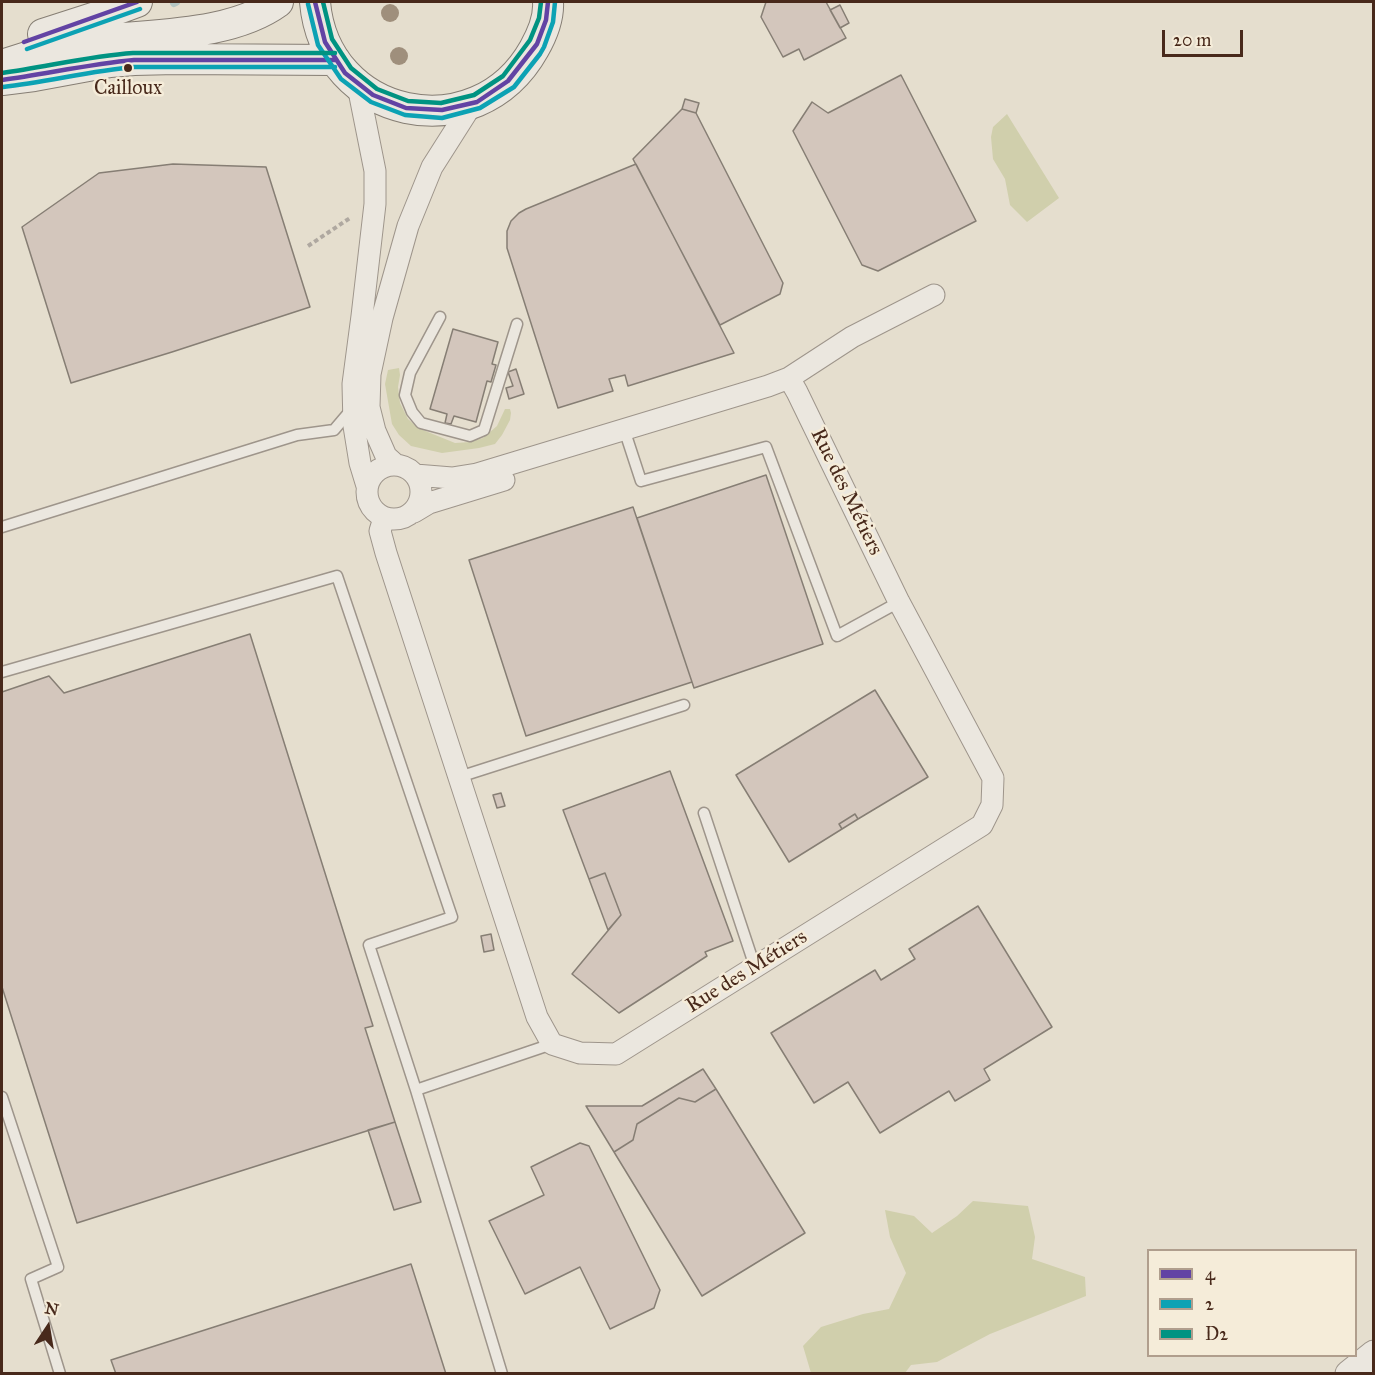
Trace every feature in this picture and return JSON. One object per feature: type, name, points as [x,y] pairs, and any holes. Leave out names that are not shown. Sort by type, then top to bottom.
[{"type":"main road","points":[[2,53],[30,38],[137,2]]},
{"type":"main road","points":[[2,67],[5,63],[79,43],[171,34],[229,24],[267,10],[278,2]]},
{"type":"main road","points":[[315,2],[321,33],[334,60],[358,86],[384,101],[413,110],[443,111],[472,104],[493,94],[511,80],[527,63],[538,43],[551,4]]},
{"type":"main road","points":[[2,80],[134,60],[176,58],[334,60]]},
{"type":"street","points":[[358,86],[375,171],[375,204],[353,384],[353,407],[360,463],[367,486]]},
{"type":"street","points":[[396,465],[386,456],[375,431],[369,407],[370,374],[382,318],[408,226],[432,167],[472,104]]},
{"type":"street","points":[[415,475],[452,478],[477,474],[768,387],[789,378],[852,337],[934,295]]},
{"type":"street","name":"Rue des Métiers","points":[[552,1044],[580,1053],[616,1054],[982,825],[992,805],[993,778],[899,602],[789,378]]},
{"type":"street","points":[[414,512],[421,497],[421,488],[415,475],[407,468],[396,465],[386,466],[376,471],[367,486],[366,495],[369,505],[384,518],[393,520],[406,517],[429,503],[532,471],[547,460],[551,451]]},
{"type":"street","points":[[384,518],[380,531],[386,553],[537,1017],[552,1044]]},
{"type":"street","points":[[1349,1374],[1374,1354]]},
{"type":"lane","points":[[440,317],[410,373],[405,395],[412,412],[421,423],[470,436],[484,430],[517,324]]},
{"type":"lane","points":[[2,527],[297,435],[334,430],[353,407]]},
{"type":"lane","points":[[624,429],[640,481],[766,447],[837,636],[899,602]]},
{"type":"lane","points":[[2,672],[337,576],[452,917],[369,945],[416,1090],[502,1374]]},
{"type":"lane","points":[[459,777],[684,705]]},
{"type":"lane","points":[[704,813],[755,967]]},
{"type":"lane","points":[[416,1090],[552,1044]]},
{"type":"lane","points":[[2,1097],[58,1267],[31,1279],[60,1374]]},
{"type":"path","points":[[308,246],[354,216]]},
{"type":"green space","points":[[1007,114],[1059,198],[1027,222],[1010,205],[1005,179],[993,159],[991,137],[993,127]]},
{"type":"green space","points":[[399,368],[400,403],[408,419],[418,428],[455,443],[470,442],[483,438],[497,426],[505,409],[510,409],[510,420],[502,435],[495,444],[442,453],[411,446],[399,435],[392,424],[385,384],[388,370]]},
{"type":"green space","points":[[973,1201],[1028,1206],[1035,1237],[1032,1259],[1085,1277],[1086,1296],[990,1334],[937,1362],[911,1365],[905,1373],[811,1373],[803,1346],[821,1327],[863,1314],[889,1309],[906,1273],[890,1237],[885,1210],[914,1216],[932,1233],[957,1216]]},
{"type":"building","points":[[766,2],[826,2],[846,38],[804,60],[799,49],[783,57],[761,17]]},
{"type":"building","points":[[840,5],[849,23],[840,28],[830,10]]},
{"type":"building","points":[[901,75],[976,221],[878,271],[862,265],[793,131],[812,102],[828,113]]},
{"type":"building","points":[[685,99],[699,103],[696,113],[682,109]]},
{"type":"building","points":[[682,109],[696,113],[783,283],[780,294],[720,325],[633,159]]},
{"type":"building","points":[[173,164],[266,167],[310,307],[71,383],[22,227],[99,173]]},
{"type":"building","points":[[636,164],[734,353],[628,386],[625,375],[609,379],[613,391],[558,408],[507,248],[507,231],[511,221],[526,209]]},
{"type":"building","points":[[453,329],[498,342],[492,364],[496,365],[491,382],[487,381],[476,422],[454,416],[451,424],[445,423],[447,414],[430,409]]},
{"type":"building","points":[[516,369],[524,394],[509,399],[506,388],[513,386],[508,372]]},
{"type":"building","points":[[766,475],[823,644],[694,688],[637,518]]},
{"type":"building","points":[[633,507],[692,682],[526,736],[469,560]]},
{"type":"building","points":[[250,634],[373,1026],[365,1028],[395,1122],[77,1223],[2,987],[2,692],[49,676],[64,693]]},
{"type":"building","points":[[875,690],[928,777],[858,819],[855,814],[839,824],[842,829],[789,862],[736,775]]},
{"type":"building","points":[[670,771],[733,941],[705,952],[707,956],[619,1013],[572,974],[621,915],[605,873],[589,879],[563,810]]},
{"type":"building","points":[[501,793],[505,806],[497,808],[493,795]]},
{"type":"building","points":[[855,814],[858,819],[842,829],[839,824]]},
{"type":"building","points":[[605,873],[621,915],[608,930],[589,879]]},
{"type":"building","points":[[978,906],[1052,1027],[984,1069],[990,1080],[955,1101],[949,1091],[880,1133],[848,1082],[814,1103],[771,1033],[875,970],[881,980],[915,959],[909,949]]},
{"type":"building","points":[[491,934],[494,950],[484,952],[481,936]]},
{"type":"building","points":[[703,1069],[716,1089],[695,1102],[679,1098],[637,1124],[633,1140],[614,1152],[586,1106],[642,1106]]},
{"type":"building","points":[[716,1089],[805,1233],[702,1296],[614,1152],[633,1140],[637,1124],[679,1098],[695,1102]]},
{"type":"building","points":[[395,1122],[421,1202],[394,1210],[368,1130]]},
{"type":"building","points":[[580,1143],[589,1146],[660,1290],[654,1308],[610,1329],[580,1267],[525,1294],[489,1221],[544,1195],[531,1167]]},
{"type":"building","points":[[411,1264],[446,1374],[116,1374],[111,1360]]},
{"type":"transit line","name":"4","points":[[24,42],[137,2]]},
{"type":"transit line","name":"4","points":[[315,2],[325,42],[345,73],[373,95],[406,108],[442,110],[477,102],[508,81],[537,44],[546,20],[548,2]]},
{"type":"transit line","name":"D2","points":[[323,2],[332,39],[351,68],[377,89],[408,101],[441,103],[474,95],[503,76],[530,40],[539,18],[541,2]]},
{"type":"transit line","name":"2","points":[[308,4],[318,45],[341,79],[371,102],[405,115],[442,118],[480,108],[514,87],[544,47],[553,22],[555,2]]},
{"type":"transit line","name":"2","points":[[27,49],[140,9]]},
{"type":"transit line","name":"D2","points":[[2,73],[133,53],[335,53]]},
{"type":"transit line","name":"4","points":[[2,80],[134,60],[335,60]]},
{"type":"transit line","name":"2","points":[[3,87],[134,67],[335,67]]},
{"type":"place","name":"Cailloux","points":[[128,68]]}]
